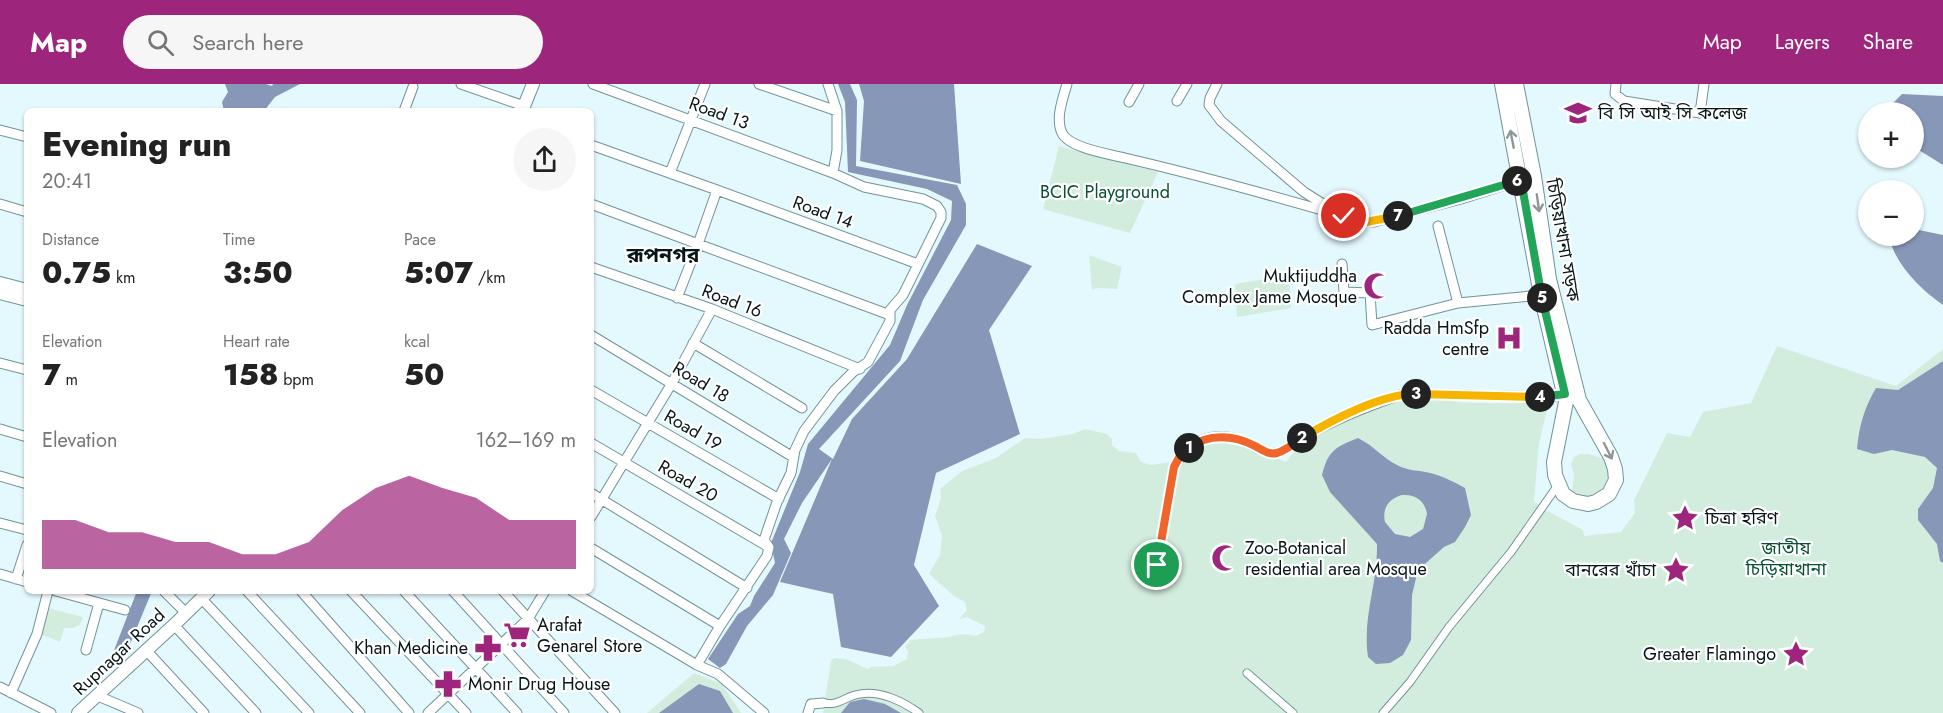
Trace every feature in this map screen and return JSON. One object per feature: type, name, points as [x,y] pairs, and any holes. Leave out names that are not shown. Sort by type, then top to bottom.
[{"type":"main road","name":"চিড়িয়াখানা সড়ক","points":[[1502,84],[1528,178],[1570,399],[1554,462],[1555,475],[1563,494],[1573,501],[1588,504],[1609,494],[1616,480],[1616,469],[1611,458],[1570,399],[1541,295],[1528,178],[1516,84]]},
{"type":"street","points":[[461,84],[523,108],[533,84]]},
{"type":"street","name":"Road 13","points":[[592,84],[833,173],[864,187],[908,195],[936,206],[941,212],[940,218],[918,264]]},
{"type":"street","points":[[594,146],[670,173],[705,84]]},
{"type":"street","points":[[759,84],[837,111]]},
{"type":"street","points":[[828,84],[837,111],[837,150],[833,173]]},
{"type":"street","points":[[1067,84],[1060,121],[1062,134],[1069,141],[1097,151],[1229,183],[1354,220],[1374,222],[1528,178]]},
{"type":"street","points":[[1129,102],[1139,84]]},
{"type":"street","points":[[1177,101],[1187,84]]},
{"type":"street","points":[[1216,84],[1209,105],[1221,121],[1304,192],[1354,220]]},
{"type":"street","points":[[1616,84],[1615,94],[1624,101],[1700,113],[1704,84]]},
{"type":"street","points":[[405,108],[412,87]]},
{"type":"street","points":[[0,130],[24,136]]},
{"type":"street","name":"Road 14","points":[[670,173],[918,264]]},
{"type":"street","points":[[677,297],[717,190]]},
{"type":"street","points":[[0,204],[24,211]]},
{"type":"street","points":[[594,205],[890,315]]},
{"type":"street","points":[[1438,226],[1458,303]]},
{"type":"street","points":[[697,665],[767,556],[769,547],[764,540],[791,473],[793,457],[804,431],[834,391],[853,372],[868,362],[890,321],[890,310],[903,295],[918,264]]},
{"type":"street","points":[[1342,264],[1344,292],[1370,293],[1372,325],[1458,303],[1541,295]]},
{"type":"street","name":"Road 16","points":[[594,268],[712,309],[860,369]]},
{"type":"street","points":[[0,283],[24,289]]},
{"type":"street","points":[[0,293],[24,299]]},
{"type":"street","points":[[594,512],[646,422],[672,383],[712,309]]},
{"type":"street","name":"Road 18","points":[[594,337],[793,457]]},
{"type":"street","points":[[693,343],[801,408]]},
{"type":"street","points":[[0,363],[24,369]]},
{"type":"street","name":"Road 19","points":[[594,392],[779,499]]},
{"type":"street","points":[[1157,565],[1174,467],[1181,454],[1199,440],[1230,438],[1241,440],[1265,452],[1277,453],[1328,423],[1400,395],[1570,399]]},
{"type":"street","points":[[0,429],[24,436]]},
{"type":"street","name":"Road 20","points":[[594,445],[769,547]]},
{"type":"street","points":[[0,477],[24,483]]},
{"type":"street","points":[[1383,713],[1410,682],[1449,627],[1511,552],[1558,485]]},
{"type":"street","points":[[594,495],[747,588]]},
{"type":"street","points":[[0,523],[24,529]]},
{"type":"street","points":[[594,550],[720,626]]},
{"type":"street","points":[[16,579],[24,554]]},
{"type":"street","points":[[0,573],[24,581]]},
{"type":"street","points":[[11,693],[37,634],[47,594]]},
{"type":"street","points":[[67,594],[125,610]]},
{"type":"street","points":[[168,594],[186,613]]},
{"type":"street","points":[[250,594],[360,713]]},
{"type":"street","points":[[304,594],[409,713]]},
{"type":"street","points":[[354,594],[466,713]]},
{"type":"street","points":[[407,594],[517,713]]},
{"type":"street","points":[[456,594],[564,713]]},
{"type":"street","points":[[506,594],[615,713]]},
{"type":"street","points":[[428,713],[528,619],[543,594]]},
{"type":"street","points":[[577,594],[697,665],[718,674],[764,713]]},
{"type":"street","points":[[205,595],[309,713]]},
{"type":"street","name":"Rupnagar Road","points":[[78,713],[205,595]]},
{"type":"street","points":[[86,651],[99,603]]},
{"type":"street","points":[[174,625],[256,713]]},
{"type":"street","points":[[146,650],[204,713]]},
{"type":"street","points":[[1247,674],[1293,713]]},
{"type":"street","points":[[0,687],[51,713]]},
{"type":"street","points":[[808,713],[811,704],[833,705],[861,693],[901,700],[919,713]]},
{"type":"street","points":[[98,696],[138,713]]},
{"type":"green space","name":"BCIC Playground","points":[[1059,146],[1158,172],[1130,233],[1043,209]]},
{"type":"green space","points":[[1089,255],[1122,267],[1117,289],[1092,290]]},
{"type":"green space","points":[[1289,275],[1291,308],[1237,317],[1235,284]]},
{"type":"green space","name":"জাতীয় চিড়িয়াখানা","points":[[1777,346],[1896,386],[1943,349],[1943,713],[823,713],[831,661],[834,658],[846,659],[868,669],[893,666],[907,659],[908,651],[905,647],[910,640],[960,634],[976,636],[984,632],[985,626],[967,617],[959,619],[967,610],[965,602],[954,596],[929,574],[940,555],[942,536],[935,516],[941,498],[940,489],[962,471],[996,458],[1025,438],[1041,439],[1073,434],[1085,429],[1107,434],[1112,439],[1112,445],[1119,451],[1136,453],[1141,462],[1151,465],[1182,460],[1196,446],[1217,440],[1240,443],[1286,462],[1313,435],[1338,420],[1397,399],[1423,396],[1468,403],[1549,402],[1539,443],[1534,501],[1542,508],[1583,530],[1584,536],[1621,532],[1635,513],[1634,500],[1667,433],[1690,437],[1703,412],[1751,403]]},
{"type":"green space","points":[[1580,454],[1604,459],[1610,473],[1609,482],[1600,493],[1586,499],[1575,497],[1572,492],[1574,474],[1571,464],[1574,457]]},
{"type":"green space","points":[[48,608],[83,617],[80,625],[64,628],[60,642],[40,634]]},
{"type":"green space","points":[[694,673],[722,684],[741,713],[647,713]]},
{"type":"water","points":[[225,84],[272,86],[273,84],[300,84],[275,97],[266,108],[223,108],[222,102],[228,92]]},
{"type":"water","points":[[838,84],[850,84],[857,100],[856,166],[957,185],[966,204],[966,225],[923,300],[900,361],[819,449],[833,459],[852,419],[907,359],[977,244],[1032,266],[989,330],[1020,434],[936,473],[914,565],[939,606],[891,657],[841,647],[833,594],[780,582],[832,459],[802,503],[784,539],[791,553],[773,595],[747,626],[726,664],[720,668],[708,659],[738,614],[750,606],[775,563],[771,543],[800,472],[808,444],[890,345],[907,305],[951,220],[952,201],[927,189],[848,172],[845,102]]},
{"type":"water","points":[[859,84],[954,84],[961,184],[860,161],[864,101]]},
{"type":"water","points":[[1902,94],[1943,96],[1943,165],[1924,153],[1924,102],[1894,102]]},
{"type":"water","points":[[1924,231],[1943,235],[1943,305],[1909,275],[1892,246],[1924,246]]},
{"type":"water","points":[[1943,361],[1943,563],[1940,561],[1937,544],[1918,520],[1918,509],[1933,488],[1937,468],[1925,457],[1892,450],[1874,454],[1857,449],[1863,418],[1876,388],[1898,390]]},
{"type":"water","points":[[1358,438],[1401,467],[1430,473],[1465,488],[1471,515],[1455,542],[1444,547],[1418,570],[1412,595],[1411,640],[1403,655],[1390,663],[1376,664],[1368,657],[1368,614],[1377,559],[1377,544],[1330,492],[1322,475],[1330,455],[1338,447]],"holes":[[[1402,495],[1419,499],[1427,514],[1423,529],[1410,537],[1395,534],[1385,522],[1384,517],[1385,509],[1390,502]]]},
{"type":"water","points":[[136,594],[151,594],[126,654],[117,656],[113,653]]},
{"type":"water","points":[[699,684],[720,691],[733,713],[659,713]]},
{"type":"water","points":[[864,699],[885,704],[901,713],[841,713],[850,702]]},
{"type":"place","name":"বি সি আই সি কলেজ","points":[[1578,113]]},
{"type":"place","name":"Muktijuddha Complex Jame Mosque","points":[[1377,286]]},
{"type":"place","name":"Radda HmSfp centre","points":[[1509,338]]},
{"type":"place","name":"চিত্রা হরিণ","points":[[1685,518]]},
{"type":"place","name":"Zoo-Botanical residential area Mosque","points":[[1225,558]]},
{"type":"place","name":"বানরের খাঁচা","points":[[1676,570]]},
{"type":"place","name":"Arafat Genarel Store","points":[[517,635]]},
{"type":"place","name":"Khan Medicine","points":[[488,648]]},
{"type":"place","name":"Greater Flamingo","points":[[1796,654]]},
{"type":"place","name":"Monir Drug House","points":[[448,684]]},
{"type":"district","name":"রূপনগর","points":[[663,255]]},
{"type":"route","points":[[1157,565],[1174,467],[1181,454],[1199,440],[1217,437],[1230,438],[1241,440],[1265,452],[1277,453],[1328,423],[1400,395],[1549,397],[1565,394],[1541,295],[1521,180],[1374,222],[1354,220],[1344,216]]}]
